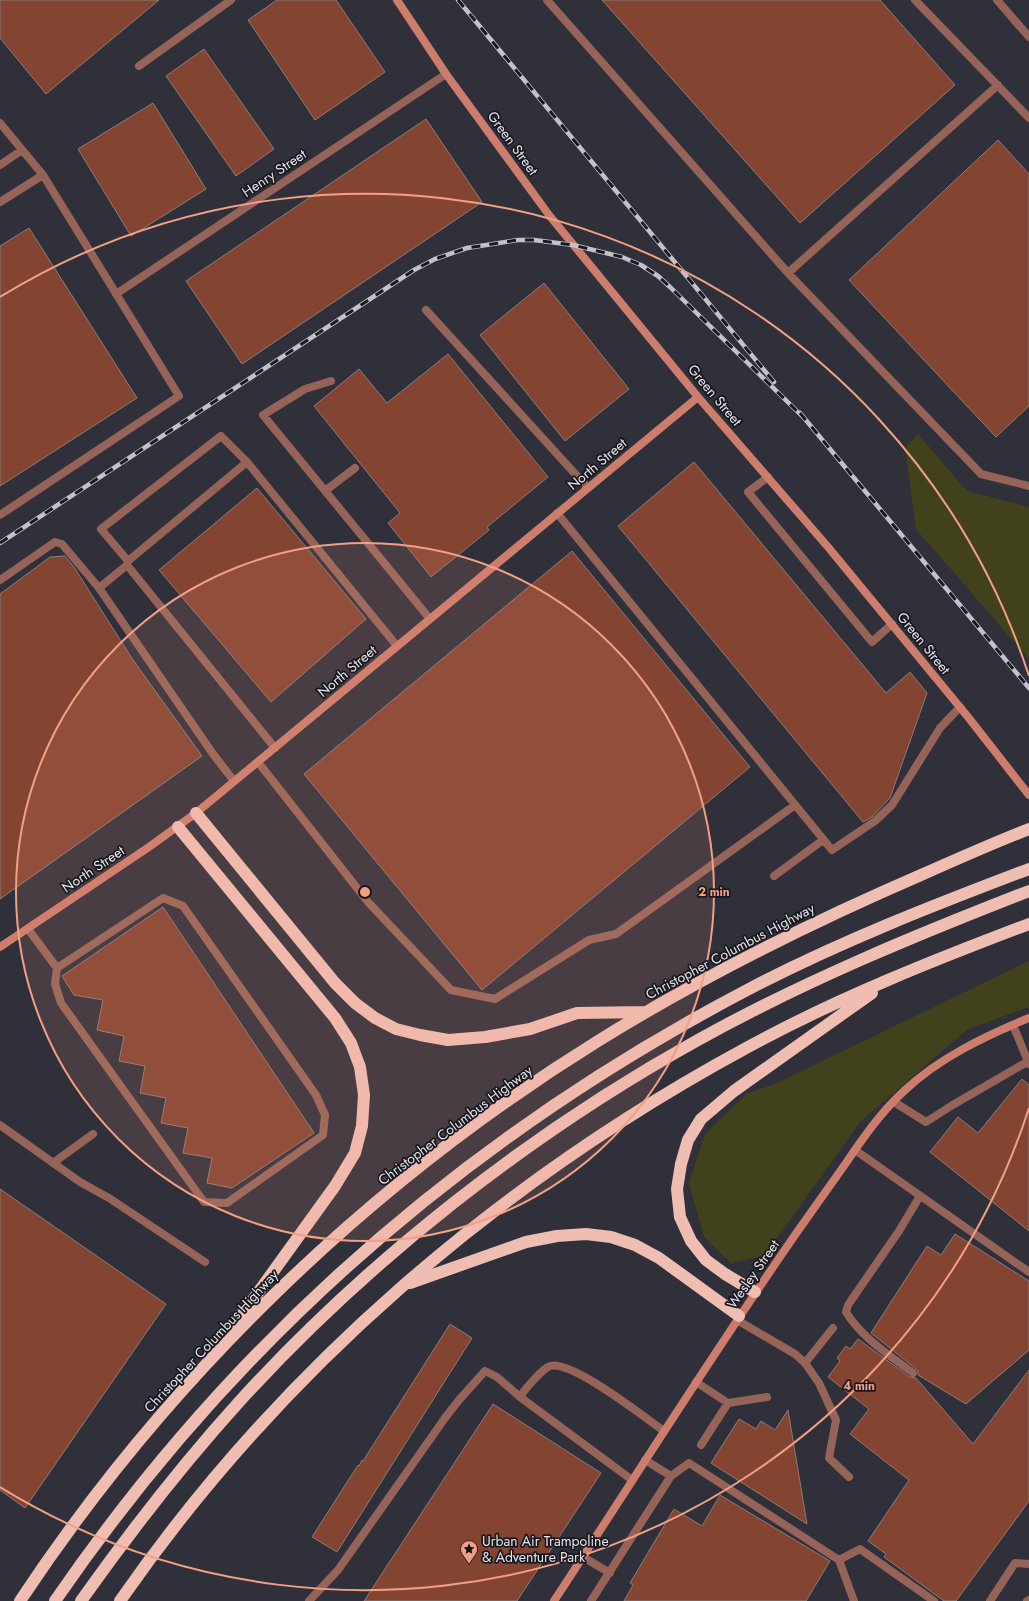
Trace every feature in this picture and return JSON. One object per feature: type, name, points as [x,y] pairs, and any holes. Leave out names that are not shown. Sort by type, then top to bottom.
[{"type":"highway","points":[[196,813],[335,983],[355,1003],[375,1018],[396,1029],[448,1040],[485,1037],[530,1029],[577,1013],[647,1012]]},
{"type":"highway","points":[[178,826],[335,1018],[353,1049],[360,1067],[364,1095],[362,1126],[355,1153],[340,1178],[203,1368]]},
{"type":"highway","name":"Christopher Columbus Highway","points":[[20,1601],[65,1536],[124,1459],[203,1368],[289,1281],[343,1231],[397,1185],[474,1125],[555,1069],[647,1012],[766,947],[853,904],[1029,829]]},
{"type":"highway","points":[[55,1601],[103,1533],[136,1491],[204,1410],[240,1370],[282,1327],[354,1260],[437,1190],[479,1158],[522,1126],[612,1067],[657,1039],[744,992],[799,965],[890,924],[1029,868]]},
{"type":"highway","points":[[81,1601],[140,1520],[192,1456],[242,1400],[316,1324],[355,1287],[430,1223],[483,1181],[563,1123],[608,1094],[652,1067],[737,1019],[811,982],[886,948],[1029,891]]},
{"type":"highway","points":[[120,1601],[187,1512],[255,1431],[329,1355],[402,1286],[504,1202],[571,1154],[615,1125],[679,1086],[750,1046],[798,1021],[894,977],[1029,924]]},
{"type":"highway","points":[[755,1292],[724,1274],[706,1260],[691,1241],[680,1217],[677,1189],[681,1164],[688,1140],[702,1119],[734,1091],[894,977]]},
{"type":"highway","points":[[402,1286],[526,1242],[556,1236],[586,1234],[611,1237],[635,1245],[659,1258],[738,1318]]},
{"type":"street","points":[[139,66],[231,0]]},
{"type":"street","name":"Green Street","points":[[397,0],[446,74],[549,215],[698,397],[828,547],[892,624],[1029,795]]},
{"type":"street","points":[[548,0],[788,273],[981,474],[1029,486]]},
{"type":"street","points":[[915,0],[1029,118]]},
{"type":"street","points":[[997,0],[1029,37]]},
{"type":"street","name":"Henry Street","points":[[116,294],[446,74]]},
{"type":"street","points":[[788,273],[998,85]]},
{"type":"street","points":[[0,123],[43,175],[179,396],[0,515]]},
{"type":"street","points":[[0,165],[22,150]]},
{"type":"street","points":[[0,202],[43,175]]},
{"type":"street","points":[[426,310],[588,488]]},
{"type":"street","points":[[331,381],[305,389],[263,415],[430,618]]},
{"type":"street","name":"North Street","points":[[0,947],[196,813],[698,397]]},
{"type":"street","points":[[275,748],[101,529],[221,436],[246,462],[397,646]]},
{"type":"street","points":[[99,588],[246,462]]},
{"type":"street","points":[[325,491],[355,468]]},
{"type":"street","points":[[768,477],[748,492],[872,642],[892,624]]},
{"type":"street","points":[[557,513],[832,850],[876,821],[892,805],[940,728],[960,707]]},
{"type":"street","points":[[0,580],[55,542],[62,544],[99,588],[213,754],[234,781]]},
{"type":"street","points":[[258,762],[368,902],[451,990],[495,999],[589,940],[616,934],[795,805]]},
{"type":"street","points":[[774,876],[823,840]]},
{"type":"street","points":[[28,929],[57,968],[55,984],[61,1003],[204,1202],[227,1203],[323,1135],[325,1115],[316,1095],[182,906],[163,898],[57,968]]},
{"type":"street","name":"Wesley Street","points":[[554,1601],[755,1292],[882,1114],[904,1091],[950,1056],[1029,1018]]},
{"type":"street","points":[[894,1102],[926,1122],[951,1106],[1028,1063],[1013,1025]]},
{"type":"street","points":[[0,1125],[80,1182],[109,1198],[205,1262]]},
{"type":"street","points":[[53,1163],[92,1134]]},
{"type":"street","points":[[855,1150],[1029,1272]]},
{"type":"street","points":[[913,1373],[869,1339],[846,1312],[848,1305],[899,1231],[920,1196]]},
{"type":"street","points":[[738,1318],[794,1354],[805,1363],[819,1383],[836,1420],[829,1458],[849,1477]]},
{"type":"street","points":[[805,1363],[833,1328]]},
{"type":"street","points":[[520,1397],[525,1389],[549,1366],[559,1365],[583,1375],[664,1431]]},
{"type":"street","points":[[309,1601],[338,1570],[359,1538],[445,1418],[485,1371],[497,1377],[520,1397],[632,1480]]},
{"type":"street","points":[[696,1382],[728,1403],[767,1397]]},
{"type":"street","points":[[701,1445],[728,1403]]},
{"type":"street","points":[[645,1460],[671,1476]]},
{"type":"street","points":[[591,1601],[671,1476],[690,1463],[839,1560],[854,1601]]},
{"type":"street","points":[[839,1560],[860,1549],[934,1601]]},
{"type":"street","points":[[583,1557],[610,1573]]},
{"type":"street","points":[[990,1601],[1015,1563],[1029,1564]]},
{"type":"shaded area","points":[[918,434],[967,491],[1029,507],[1029,659],[916,529],[905,448]]},
{"type":"shaded area","points":[[1029,961],[1029,1007],[968,1029],[861,1121],[764,1256],[731,1263],[704,1237],[689,1183],[705,1134],[746,1094],[775,1084]]},
{"type":"building","points":[[0,0],[159,0],[46,94],[0,38]]},
{"type":"building","points":[[277,0],[336,0],[385,72],[315,120],[248,20]]},
{"type":"building","points":[[602,0],[880,0],[955,85],[800,223]]},
{"type":"building","points":[[204,49],[274,149],[236,176],[166,76]]},
{"type":"building","points":[[153,103],[206,189],[131,236],[78,149]]},
{"type":"building","points":[[426,119],[482,202],[242,364],[186,281]]},
{"type":"building","points":[[998,140],[1029,174],[1029,406],[996,437],[849,280]]},
{"type":"building","points":[[29,228],[137,398],[0,486],[0,246]]},
{"type":"building","points":[[544,283],[629,389],[565,441],[480,335]]},
{"type":"building","points":[[448,354],[548,477],[487,527],[489,530],[431,577],[388,523],[400,513],[314,406],[359,369],[387,403]]},
{"type":"building","points":[[694,462],[886,693],[910,672],[927,693],[890,798],[872,817],[863,822],[618,526]]},
{"type":"building","points":[[257,488],[366,619],[271,702],[159,570]]},
{"type":"building","points":[[572,551],[750,767],[482,990],[304,774]]},
{"type":"building","points":[[65,556],[74,567],[133,660],[202,756],[0,899],[0,594],[50,557]]},
{"type":"building","points":[[163,907],[314,1133],[232,1188],[207,1183],[212,1158],[183,1153],[188,1128],[161,1123],[166,1098],[140,1093],[145,1066],[119,1061],[124,1036],[97,1030],[103,1000],[74,995],[62,976]]},
{"type":"building","points":[[1022,1079],[1029,1085],[1029,1231],[930,1152],[958,1117],[978,1133]]},
{"type":"building","points":[[0,1189],[166,1304],[25,1508],[0,1490]]},
{"type":"building","points":[[955,1234],[1029,1281],[1029,1350],[966,1404],[918,1375],[918,1371],[916,1369],[871,1333],[927,1246],[941,1255]]},
{"type":"building","points":[[450,1324],[472,1338],[337,1552],[312,1537],[358,1465],[359,1466],[362,1460],[363,1461]]},
{"type":"building","points":[[858,1339],[910,1377],[916,1378],[973,1444],[1029,1370],[1029,1501],[956,1601],[944,1601],[884,1557],[886,1554],[868,1541],[909,1480],[850,1434],[869,1409],[828,1377],[840,1361],[837,1358],[846,1346],[850,1349]]},
{"type":"building","points":[[493,1404],[601,1473],[517,1601],[364,1601]]},
{"type":"building","points":[[788,1410],[807,1524],[711,1463],[739,1419],[756,1429],[761,1421],[775,1430]]},
{"type":"building","points":[[720,1495],[830,1561],[806,1601],[624,1601],[633,1585],[630,1583],[674,1509],[702,1526]]},
{"type":"railway","points":[[458,0],[774,382]]},
{"type":"railway","points":[[0,543],[414,270],[435,259],[467,248],[518,240],[534,240],[573,245],[622,257],[641,265],[658,276],[670,287],[803,417]]},
{"type":"railway","points":[[800,413],[1029,688]]},
{"type":"place","name":"Urban Air Trampoline & Adventure Park","points":[[469,1564]]}]
